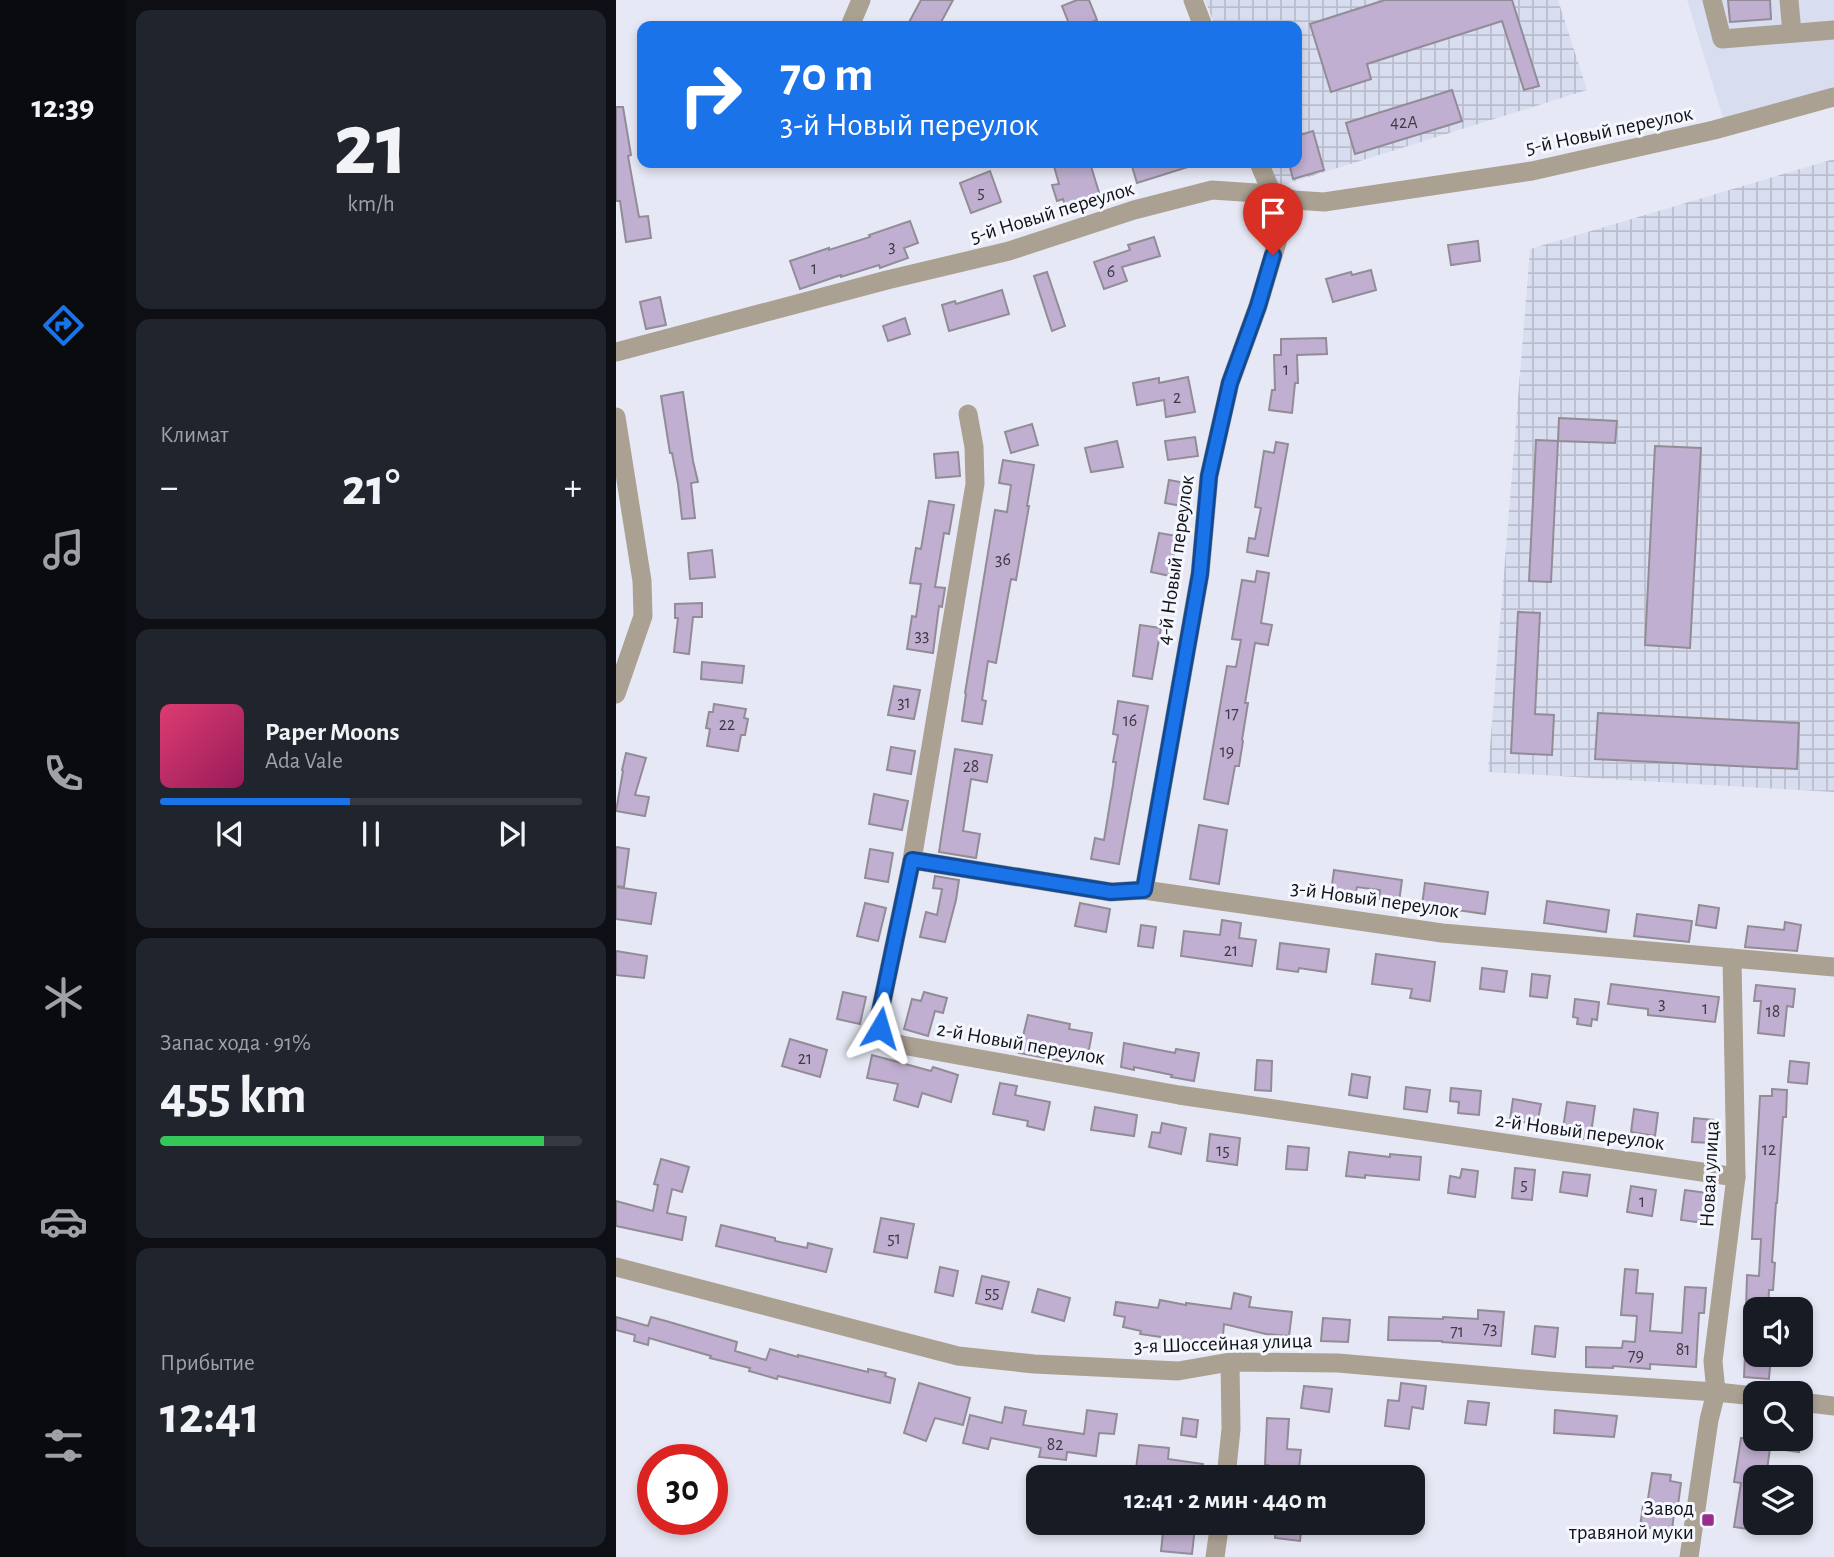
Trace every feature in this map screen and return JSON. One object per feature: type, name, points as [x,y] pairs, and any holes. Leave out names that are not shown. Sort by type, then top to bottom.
[{"type":"street","points":[[852,21],[861,0]]},
{"type":"street","points":[[1193,0],[1201,21]]},
{"type":"street","points":[[1712,0],[1722,39],[1834,30]]},
{"type":"street","points":[[1789,0],[1792,33]]},
{"type":"street","name":"5-й Новый переулок","points":[[616,352],[887,280],[1010,251],[1134,210],[1212,190],[1272,194],[1294,200],[1324,202],[1532,171],[1714,130],[1834,97]]},
{"type":"street","name":"4-й Новый переулок","points":[[1144,890],[1200,574],[1209,476],[1230,383],[1258,306],[1281,229],[1280,212],[1261,168]]},
{"type":"street","name":"2-й Новый переулок","points":[[968,414],[974,447],[975,484],[912,860],[879,1017],[884,1036],[892,1042],[1179,1096],[1736,1177]]},
{"type":"street","points":[[616,417],[642,581],[643,616],[616,694]]},
{"type":"street","name":"3-й Новый переулок","points":[[912,860],[1111,892],[1144,890],[1442,933],[1834,967]]},
{"type":"street","name":"Новая улица","points":[[1689,1557],[1709,1420],[1716,1392],[1713,1361],[1736,1177],[1732,958]]},
{"type":"street","name":"3-я Шоссейная улица","points":[[616,1267],[958,1356],[1034,1364],[1178,1371],[1230,1362],[1338,1363],[1716,1392]]},
{"type":"street","points":[[1227,1465],[1231,1429],[1230,1362]]},
{"type":"street","points":[[1716,1392],[1743,1395]]},
{"type":"street","points":[[1813,1403],[1834,1406]]},
{"type":"street","points":[[1214,1557],[1218,1535]]},
{"type":"shaded area","points":[[1205,0],[1558,0],[1587,90],[1277,187],[1270,168],[1302,168],[1302,21],[1213,21]]},
{"type":"shaded area","points":[[1687,0],[1834,0],[1834,91],[1724,121]]},
{"type":"shaded area","points":[[1834,159],[1834,792],[1488,772],[1530,249]]},
{"type":"building","points":[[921,0],[953,0],[942,21],[910,21]]},
{"type":"building","points":[[1077,0],[1089,0],[1097,20],[1068,21],[1062,6]]},
{"type":"building","points":[[1385,0],[1512,0],[1539,86],[1524,90],[1502,21],[1367,64],[1371,79],[1331,92],[1310,24]]},
{"type":"building","points":[[1728,0],[1770,0],[1771,19],[1730,22]]},
{"type":"building","points":[[1452,90],[1462,121],[1355,154],[1346,123]]},
{"type":"building","points":[[616,107],[623,107],[631,155],[628,156],[639,217],[648,216],[651,238],[626,242],[620,201],[616,201]]},
{"type":"building","points":[[1313,131],[1324,170],[1293,179],[1290,168],[1302,168],[1302,134]]},
{"type":"building","points":[[1055,168],[1092,168],[1101,199],[1066,209],[1063,199],[1057,201],[1052,185],[1059,184]]},
{"type":"building","points":[[1132,168],[1185,168],[1137,183]]},
{"type":"building","points":[[990,171],[1001,202],[971,213],[960,183]]},
{"type":"building","points":[[910,221],[918,243],[904,248],[908,258],[880,268],[879,265],[841,275],[800,289],[790,261],[870,237],[869,235]]},
{"type":"building","points":[[1154,237],[1160,256],[1122,267],[1127,281],[1104,289],[1094,262],[1130,250],[1128,245]]},
{"type":"building","points":[[1478,241],[1480,261],[1451,265],[1448,245]]},
{"type":"building","points":[[1371,270],[1376,290],[1333,302],[1326,279]]},
{"type":"building","points":[[1047,272],[1065,326],[1052,331],[1034,276]]},
{"type":"building","points":[[1002,290],[1009,314],[949,331],[942,305],[955,301],[956,304]]},
{"type":"building","points":[[660,297],[666,325],[646,329],[640,302]]},
{"type":"building","points":[[905,318],[910,334],[888,341],[883,326]]},
{"type":"building","points":[[1326,338],[1327,354],[1297,355],[1298,383],[1295,383],[1292,413],[1269,410],[1272,390],[1275,390],[1274,355],[1281,355],[1281,339]]},
{"type":"building","points":[[1188,377],[1195,412],[1166,417],[1164,400],[1137,405],[1133,383],[1159,378],[1159,383]]},
{"type":"building","points":[[683,392],[698,482],[691,483],[695,518],[682,519],[661,396]]},
{"type":"building","points":[[1559,418],[1617,421],[1615,443],[1558,441]]},
{"type":"building","points":[[1032,424],[1038,445],[1011,453],[1005,432]]},
{"type":"building","points":[[1195,437],[1198,456],[1168,460],[1165,441]]},
{"type":"building","points":[[1536,440],[1558,441],[1551,582],[1529,581]]},
{"type":"building","points":[[1117,441],[1123,467],[1091,472],[1085,448]]},
{"type":"building","points":[[1276,442],[1288,444],[1268,556],[1247,552],[1249,538],[1255,539],[1261,508],[1255,507],[1264,451],[1274,453]]},
{"type":"building","points":[[1655,446],[1701,448],[1690,648],[1645,645]]},
{"type":"building","points":[[958,452],[960,476],[936,478],[934,454]]},
{"type":"building","points":[[1003,460],[1034,465],[1016,580],[1011,579],[996,663],[988,661],[982,700],[986,701],[982,724],[962,721],[995,510],[1007,512],[1011,485],[999,483]]},
{"type":"building","points":[[1169,480],[1186,483],[1182,506],[1165,503]]},
{"type":"building","points":[[929,501],[954,505],[949,534],[944,533],[935,587],[945,588],[942,607],[939,606],[933,653],[907,649],[921,584],[910,583],[916,548],[921,549]]},
{"type":"building","points":[[1159,533],[1177,536],[1170,576],[1151,572]]},
{"type":"building","points":[[712,550],[715,577],[690,579],[688,553]]},
{"type":"building","points":[[1257,571],[1269,573],[1261,623],[1272,625],[1268,645],[1255,643],[1245,703],[1248,703],[1239,766],[1235,766],[1228,804],[1204,799],[1227,666],[1236,667],[1241,640],[1232,639],[1242,580],[1255,582]]},
{"type":"building","points":[[702,603],[702,617],[693,617],[689,654],[674,652],[678,618],[675,618],[675,604]]},
{"type":"building","points":[[1518,612],[1540,613],[1535,714],[1554,715],[1552,755],[1511,753]]},
{"type":"building","points":[[1140,625],[1161,628],[1152,679],[1133,676]]},
{"type":"building","points":[[702,662],[744,666],[742,683],[701,679]]},
{"type":"building","points":[[894,686],[920,690],[914,719],[888,715]]},
{"type":"building","points":[[1118,701],[1148,706],[1119,864],[1091,859],[1095,838],[1104,840],[1116,762],[1113,762],[1118,735],[1113,734]]},
{"type":"building","points":[[714,704],[746,709],[744,718],[748,719],[745,735],[741,735],[738,751],[707,746],[710,729],[706,728],[709,712],[713,712]]},
{"type":"building","points":[[1598,713],[1799,723],[1797,769],[1595,759]]},
{"type":"building","points":[[891,747],[915,751],[911,774],[887,770]]},
{"type":"building","points":[[955,749],[992,755],[987,782],[971,779],[963,831],[980,834],[976,858],[939,852]]},
{"type":"building","points":[[626,753],[646,758],[635,795],[649,797],[645,816],[616,811]]},
{"type":"building","points":[[874,794],[908,801],[902,830],[869,824]]},
{"type":"building","points":[[1199,825],[1227,830],[1219,884],[1190,879]]},
{"type":"building","points":[[616,847],[629,849],[624,887],[616,886]]},
{"type":"building","points":[[870,849],[893,853],[888,882],[865,878]]},
{"type":"building","points":[[1334,870],[1402,880],[1399,902],[1379,899],[1380,890],[1357,887],[1355,896],[1331,892]]},
{"type":"building","points":[[935,876],[959,880],[945,942],[920,937],[926,912],[937,915],[942,889],[933,888]]},
{"type":"building","points":[[1425,883],[1488,892],[1485,914],[1422,905]]},
{"type":"building","points":[[616,887],[656,893],[651,924],[616,919]]},
{"type":"building","points":[[1547,901],[1609,910],[1606,932],[1544,923]]},
{"type":"building","points":[[865,903],[886,908],[878,941],[857,936]]},
{"type":"building","points":[[1080,903],[1110,909],[1106,932],[1075,926]]},
{"type":"building","points":[[1699,905],[1719,908],[1716,928],[1696,925]]},
{"type":"building","points":[[1637,914],[1692,921],[1689,942],[1634,936]]},
{"type":"building","points":[[1222,920],[1241,923],[1239,938],[1256,940],[1252,966],[1181,956],[1184,931],[1220,935]]},
{"type":"building","points":[[1785,922],[1801,925],[1797,951],[1745,947],[1748,926],[1784,930]]},
{"type":"building","points":[[1141,925],[1156,927],[1153,948],[1138,946]]},
{"type":"building","points":[[1280,943],[1329,949],[1326,972],[1299,968],[1298,972],[1277,969]]},
{"type":"building","points":[[616,951],[647,956],[644,978],[616,975]]},
{"type":"building","points":[[1376,954],[1435,962],[1430,1001],[1410,998],[1412,989],[1372,984]]},
{"type":"building","points":[[1482,968],[1507,971],[1504,992],[1480,989]]},
{"type":"building","points":[[1532,974],[1550,976],[1547,998],[1530,996]]},
{"type":"building","points":[[1611,984],[1719,997],[1715,1022],[1648,1015],[1648,1009],[1608,1004]]},
{"type":"building","points":[[1756,985],[1795,989],[1793,1007],[1787,1006],[1784,1036],[1758,1033],[1761,1001],[1754,1001]]},
{"type":"building","points":[[843,992],[866,997],[860,1024],[837,1019]]},
{"type":"building","points":[[924,992],[947,998],[943,1013],[935,1011],[928,1036],[904,1029],[912,999],[921,1001]]},
{"type":"building","points":[[1575,999],[1599,1002],[1597,1020],[1592,1019],[1591,1026],[1577,1024],[1578,1018],[1573,1017]]},
{"type":"building","points":[[1028,1015],[1070,1024],[1069,1029],[1092,1033],[1087,1060],[1063,1055],[1062,1061],[1019,1053]]},
{"type":"building","points":[[790,1039],[827,1050],[820,1077],[782,1066]]},
{"type":"building","points":[[1124,1043],[1175,1053],[1176,1049],[1199,1053],[1194,1081],[1134,1067],[1134,1070],[1121,1067]]},
{"type":"building","points":[[872,1055],[931,1071],[933,1067],[958,1075],[951,1102],[922,1093],[918,1107],[894,1100],[898,1084],[867,1078]]},
{"type":"building","points":[[1257,1060],[1272,1061],[1271,1091],[1255,1090]]},
{"type":"building","points":[[1790,1061],[1809,1063],[1807,1084],[1788,1082]]},
{"type":"building","points":[[1352,1074],[1370,1077],[1367,1098],[1349,1095]]},
{"type":"building","points":[[1000,1083],[1017,1086],[1015,1095],[1050,1102],[1044,1130],[1027,1126],[1028,1121],[993,1114]]},
{"type":"building","points":[[1406,1087],[1430,1090],[1427,1112],[1404,1109]]},
{"type":"building","points":[[1451,1088],[1481,1091],[1479,1115],[1458,1113],[1459,1102],[1450,1101]]},
{"type":"building","points":[[1772,1089],[1787,1090],[1776,1203],[1773,1290],[1769,1290],[1769,1297],[1746,1297],[1747,1275],[1759,1276],[1761,1239],[1752,1239],[1760,1096],[1772,1096]]},
{"type":"building","points":[[1513,1099],[1541,1104],[1537,1124],[1510,1120]]},
{"type":"building","points":[[1567,1102],[1595,1106],[1590,1140],[1562,1135]]},
{"type":"building","points":[[1095,1107],[1137,1115],[1134,1136],[1091,1130]]},
{"type":"building","points":[[1634,1109],[1658,1113],[1655,1136],[1631,1132]]},
{"type":"building","points":[[1694,1118],[1713,1120],[1711,1143],[1692,1142]]},
{"type":"building","points":[[1162,1123],[1186,1128],[1181,1154],[1149,1147],[1152,1132],[1160,1133]]},
{"type":"building","points":[[1210,1134],[1240,1138],[1237,1165],[1207,1161]]},
{"type":"building","points":[[1288,1146],[1309,1148],[1307,1170],[1286,1169]]},
{"type":"building","points":[[1349,1152],[1390,1157],[1390,1154],[1421,1157],[1419,1180],[1346,1176]]},
{"type":"building","points":[[661,1159],[689,1167],[682,1192],[672,1189],[667,1213],[686,1217],[682,1240],[616,1226],[616,1201],[653,1211],[658,1185],[654,1184]]},
{"type":"building","points":[[1515,1168],[1535,1170],[1532,1200],[1512,1198]]},
{"type":"building","points":[[1462,1169],[1478,1171],[1475,1197],[1448,1193],[1450,1176],[1460,1178]]},
{"type":"building","points":[[1563,1172],[1590,1175],[1587,1196],[1560,1192]]},
{"type":"building","points":[[1631,1186],[1656,1190],[1652,1216],[1627,1212]]},
{"type":"building","points":[[1685,1190],[1708,1193],[1703,1223],[1681,1220]]},
{"type":"building","points":[[881,1218],[914,1224],[907,1258],[874,1252]]},
{"type":"building","points":[[721,1225],[807,1248],[808,1243],[832,1249],[826,1272],[716,1246]]},
{"type":"building","points":[[940,1267],[958,1271],[953,1296],[935,1292]]},
{"type":"building","points":[[1625,1269],[1638,1270],[1636,1293],[1653,1294],[1650,1331],[1682,1333],[1685,1287],[1706,1288],[1704,1313],[1699,1313],[1696,1367],[1650,1364],[1650,1369],[1586,1367],[1586,1347],[1622,1348],[1623,1341],[1635,1342],[1637,1316],[1621,1315]]},
{"type":"building","points":[[982,1276],[1009,1282],[1002,1309],[976,1303]]},
{"type":"building","points":[[1038,1289],[1070,1298],[1064,1321],[1032,1312]]},
{"type":"building","points":[[1234,1293],[1251,1297],[1249,1307],[1292,1312],[1289,1336],[1266,1334],[1224,1324],[1222,1346],[1140,1334],[1141,1331],[1123,1327],[1125,1317],[1114,1315],[1116,1302],[1158,1308],[1160,1300],[1231,1309]]},
{"type":"building","points":[[1478,1310],[1504,1312],[1501,1346],[1388,1340],[1389,1317],[1478,1319]]},
{"type":"building","points":[[616,1317],[648,1326],[651,1317],[666,1321],[737,1342],[735,1351],[766,1360],[770,1349],[868,1372],[868,1369],[886,1373],[885,1376],[895,1379],[890,1403],[778,1376],[777,1379],[749,1371],[750,1368],[649,1338],[648,1345],[634,1341],[635,1335],[616,1330]]},
{"type":"building","points":[[1323,1318],[1350,1320],[1348,1342],[1321,1341]]},
{"type":"building","points":[[1535,1326],[1558,1328],[1555,1357],[1532,1354]]},
{"type":"building","points":[[1744,1367],[1770,1367],[1769,1379],[1744,1377]]},
{"type":"building","points":[[919,1383],[970,1398],[963,1425],[935,1418],[926,1441],[904,1433]]},
{"type":"building","points":[[1401,1383],[1426,1386],[1423,1409],[1412,1407],[1409,1429],[1385,1426],[1388,1400],[1399,1401]]},
{"type":"building","points":[[1304,1386],[1332,1389],[1329,1412],[1301,1408]]},
{"type":"building","points":[[1468,1401],[1489,1403],[1486,1425],[1465,1423]]},
{"type":"building","points":[[1005,1407],[1026,1411],[1023,1425],[1084,1434],[1087,1410],[1117,1414],[1114,1434],[1099,1433],[1096,1456],[1067,1452],[1066,1460],[1039,1457],[1041,1448],[991,1438],[988,1449],[963,1443],[970,1415],[1002,1423]]},
{"type":"building","points":[[1555,1410],[1617,1416],[1614,1437],[1554,1433]]},
{"type":"building","points":[[1183,1418],[1198,1420],[1196,1437],[1181,1435]]},
{"type":"building","points":[[1267,1418],[1289,1419],[1287,1449],[1301,1450],[1299,1465],[1265,1465]]},
{"type":"building","points":[[1741,1438],[1743,1451],[1770,1451],[1768,1465],[1743,1465],[1743,1528],[1734,1527],[1741,1483],[1734,1482]]},
{"type":"building","points":[[1139,1445],[1169,1448],[1168,1459],[1203,1464],[1203,1465],[1136,1465]]},
{"type":"building","points":[[1652,1473],[1671,1475],[1670,1481],[1681,1483],[1672,1531],[1640,1527]]},
{"type":"building","points":[[1163,1535],[1194,1535],[1192,1554],[1161,1551]]},
{"type":"building","points":[[1275,1535],[1301,1535],[1300,1541],[1275,1538]]},
{"type":"place","name":"Завод травяной муки","points":[[1708,1520]]},
{"type":"route","points":[[880,1028],[879,1017],[912,860],[1111,892],[1144,890],[1200,574],[1209,476],[1230,383],[1273,255]]}]
